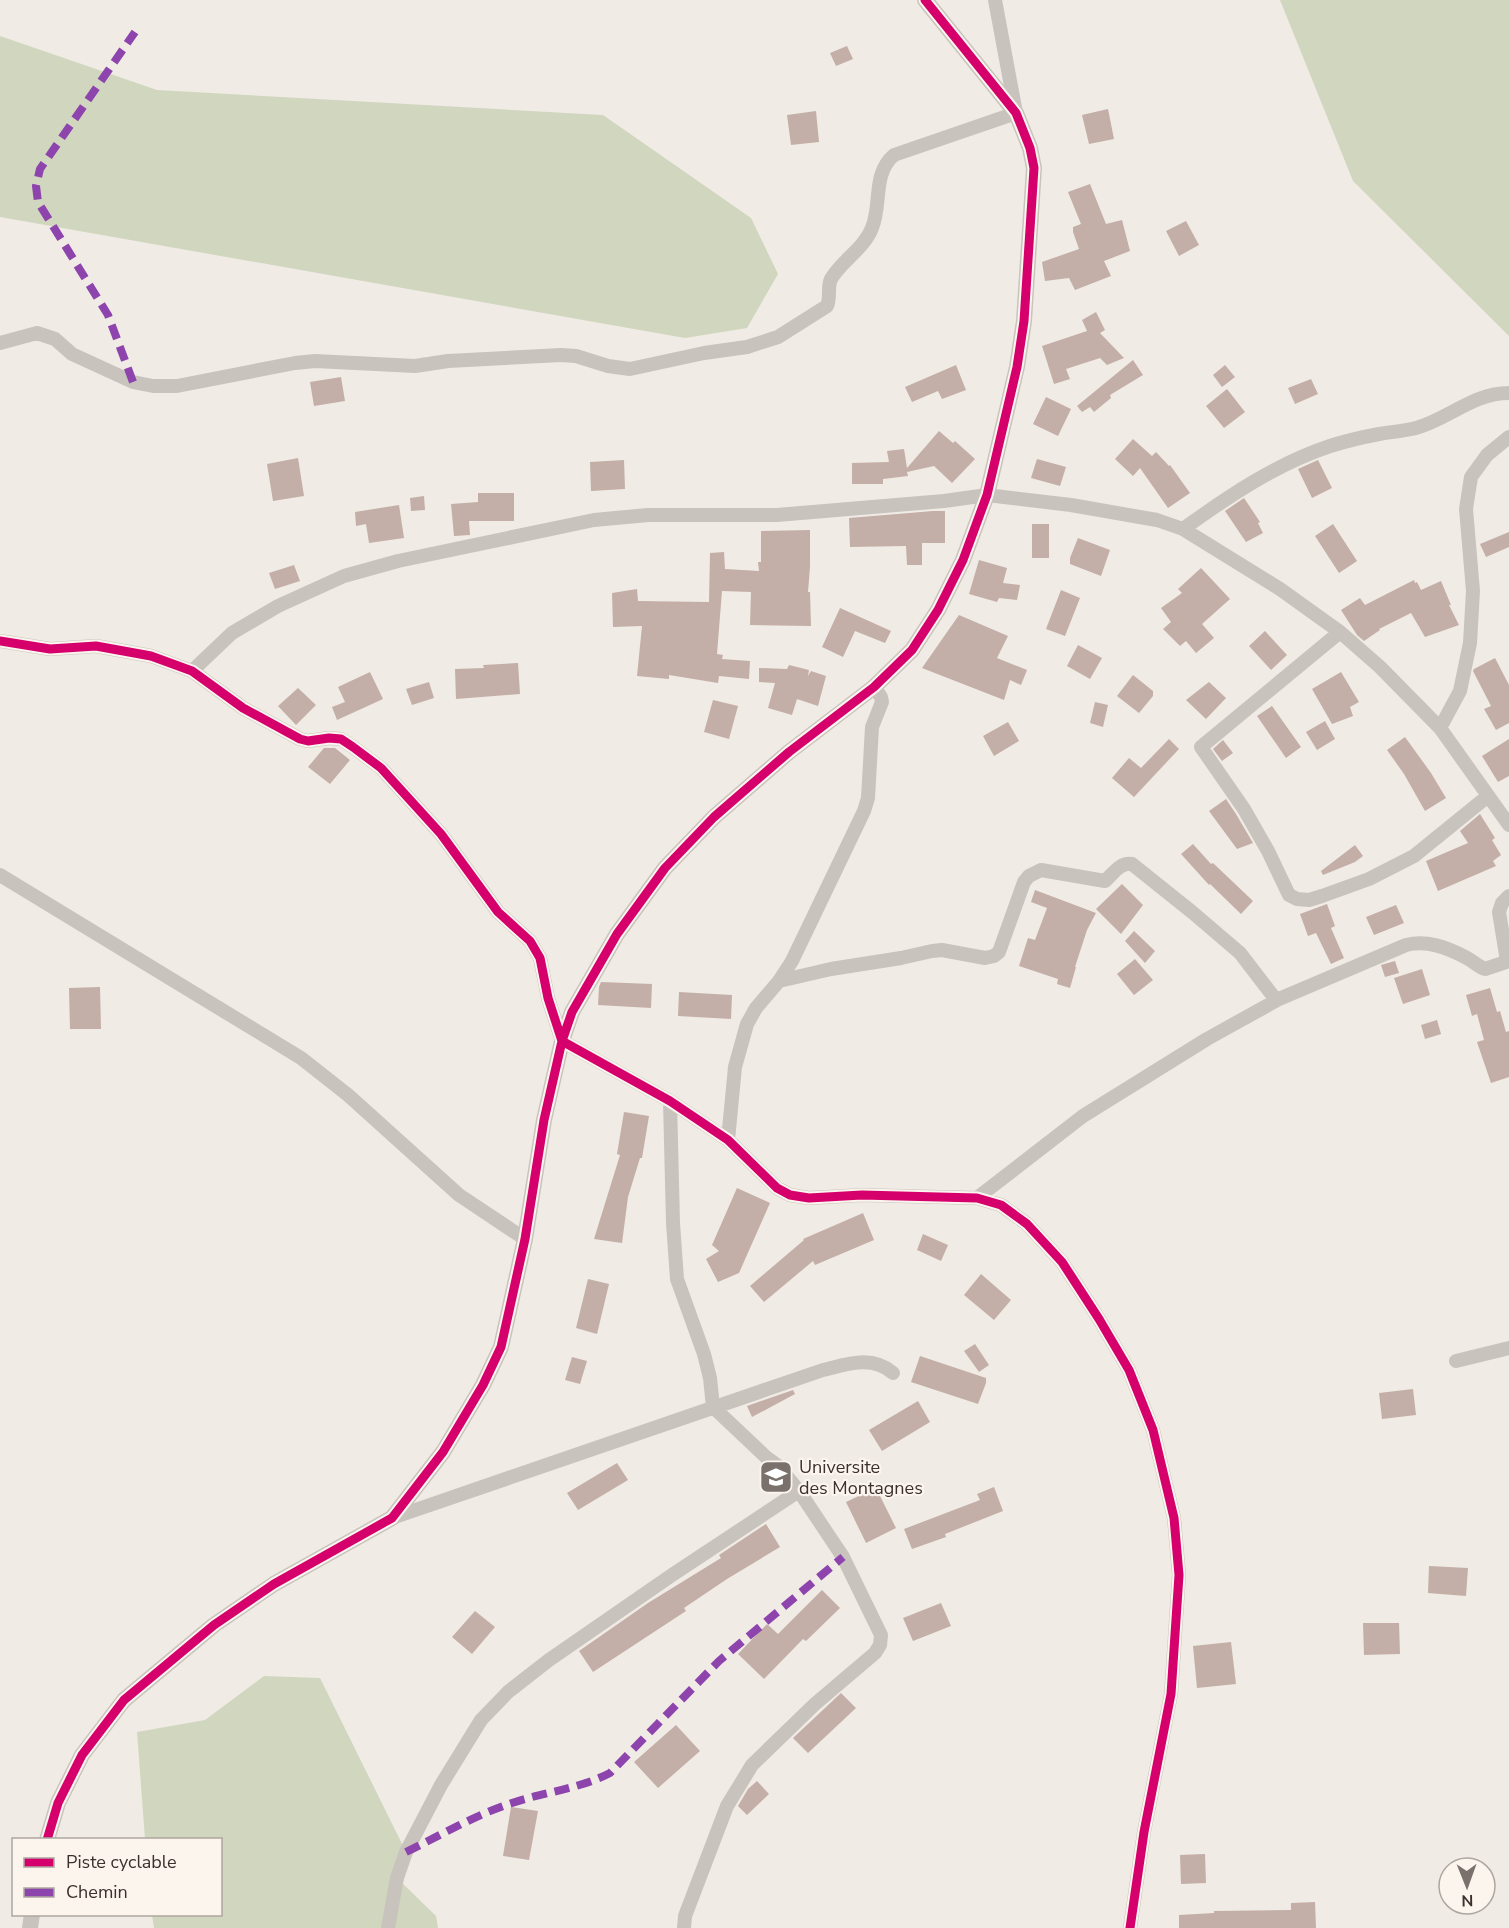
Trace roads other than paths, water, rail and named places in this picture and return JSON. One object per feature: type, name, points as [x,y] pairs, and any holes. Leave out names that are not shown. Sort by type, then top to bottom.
[{"type":"street","points":[[925,0],[1016,113]]},
{"type":"street","points":[[392,1518],[443,1452],[483,1385],[501,1347],[525,1239],[544,1119],[562,1041],[573,1012],[617,934],[665,868],[714,817],[772,766],[874,687],[912,650],[938,610],[963,560],[987,495],[1017,367],[1024,321],[1032,214],[1034,168],[1030,148],[1016,113],[995,0]]},
{"type":"street","points":[[0,344],[37,333],[55,339],[72,354],[133,382],[153,386],[177,386],[315,361],[415,366],[448,360],[561,355],[576,356],[608,366],[630,369],[704,353],[747,347],[778,337],[827,306],[830,300],[831,280],[863,243],[873,226],[880,177],[888,160],[894,155],[1016,113]]},
{"type":"street","points":[[1183,529],[1226,498],[1280,466],[1330,446],[1377,434],[1415,428],[1443,418],[1474,400],[1499,393],[1509,393]]},
{"type":"street","points":[[1440,728],[1460,691],[1470,643],[1473,591],[1466,509],[1471,477],[1487,455],[1509,437]]},
{"type":"street","points":[[192,671],[232,633],[278,606],[344,576],[420,556],[594,520],[648,515],[777,515],[944,501],[987,495],[1071,505],[1157,520],[1183,529],[1280,589],[1340,632],[1380,667],[1440,728],[1509,825]]},
{"type":"street","points":[[1340,632],[1202,747],[1244,809],[1289,895],[1297,899],[1309,900],[1369,879],[1414,856],[1488,796]]},
{"type":"street","points":[[0,641],[50,649],[96,646],[151,656],[192,671],[243,708],[300,739],[308,741],[341,739],[381,768],[441,834],[498,912],[530,941],[540,958],[548,998],[562,1041],[670,1101],[728,1140],[777,1188],[790,1195],[977,1198],[1001,1206],[1028,1224],[1062,1262],[1100,1319],[1129,1370],[1153,1430],[1174,1518],[1179,1575],[1171,1694],[1144,1832],[1130,1928]]},
{"type":"street","points":[[728,1140],[735,1067],[747,1024],[756,1008],[779,981],[792,961],[864,811],[868,798],[872,727],[882,702],[874,687]]},
{"type":"street","points":[[779,981],[932,951],[942,950],[985,958],[994,956],[999,952],[1024,882],[1034,872],[1041,870],[1105,881],[1123,864],[1128,863],[1192,912],[1240,953],[1273,996],[1279,999]]},
{"type":"street","points":[[0,875],[301,1058],[348,1095],[459,1195],[525,1239]]},
{"type":"street","points":[[977,1198],[1083,1116],[1207,1039],[1279,999],[1406,945],[1419,942],[1429,943],[1467,957],[1485,969],[1508,961],[1499,912],[1502,903],[1509,896]]},
{"type":"street","points":[[670,1101],[677,1279],[704,1354],[710,1378],[713,1407],[778,1466],[799,1491],[843,1557],[881,1635],[880,1645],[875,1653],[815,1704],[752,1765],[727,1806],[685,1916],[684,1928]]},
{"type":"street","points":[[1456,1361],[1509,1347]]},
{"type":"street","points":[[47,1838],[58,1803],[82,1755],[123,1700],[214,1624],[274,1584],[392,1518],[823,1370],[872,1362],[885,1366],[894,1373]]},
{"type":"street","points":[[388,1928],[397,1878],[406,1852],[441,1785],[481,1720],[508,1692],[549,1660],[799,1491]]},
{"type":"place","name":"Universite des Montagnes","points":[[776,1477]]}]
